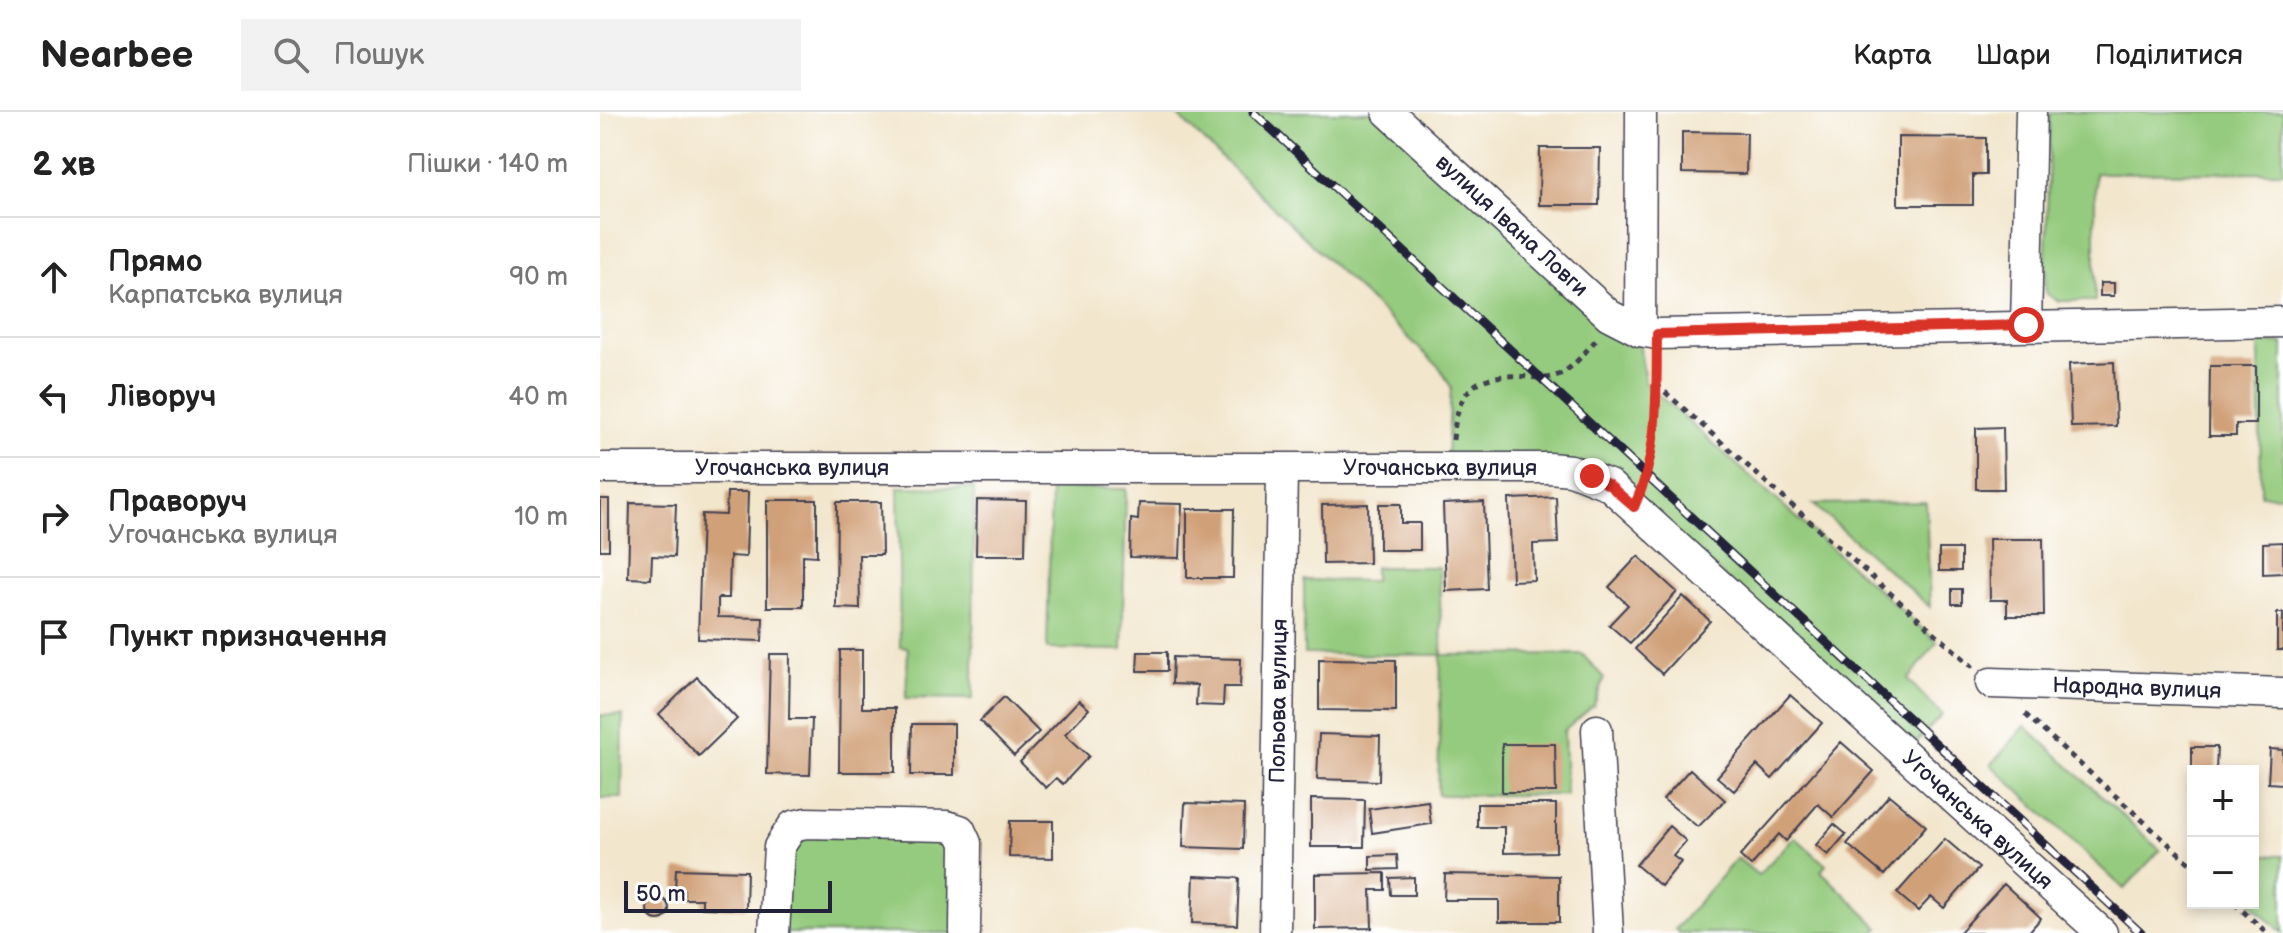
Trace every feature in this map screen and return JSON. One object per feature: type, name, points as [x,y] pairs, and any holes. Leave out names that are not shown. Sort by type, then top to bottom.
[{"type":"street","name":"вулиця Івана Ловги","points":[[1388,112],[1637,328]]},
{"type":"street","points":[[1641,112],[1637,328],[2283,322]]},
{"type":"street","points":[[2026,325],[2031,112]]},
{"type":"street","name":"Угочанська вулиця","points":[[600,468],[1571,470],[1609,485],[2102,933]]},
{"type":"street","name":"Польова вулиця","points":[[1275,933],[1282,470]]},
{"type":"street","name":"Народна вулиця","points":[[1991,683],[2283,693]]},
{"type":"street","points":[[1597,730],[1608,933]]},
{"type":"street","points":[[774,933],[779,847],[793,826],[806,823],[947,826],[960,830],[966,843],[965,933]]},
{"type":"path","points":[[1451,469],[1455,418],[1469,389],[1483,379],[1499,376],[1541,378],[1564,373],[1637,328],[1656,384],[1653,453],[1648,477],[1634,507]]},
{"type":"path","points":[[1656,384],[2187,861]]},
{"type":"path","points":[[2241,909],[2267,933]]},
{"type":"green space","points":[[1174,112],[1376,112],[1639,342],[1645,383],[1937,642],[1908,680],[1942,715],[1911,748],[1608,470],[1447,455],[1451,387],[1440,368]]},
{"type":"green space","points":[[2050,112],[2283,112],[2283,172],[2095,173],[2095,301],[2059,301],[2047,294],[2045,287]]},
{"type":"green space","points":[[2259,343],[2283,343],[2283,496],[2261,495]]},
{"type":"green space","points":[[898,487],[974,488],[973,699],[906,698],[908,648],[900,647]]},
{"type":"green space","points":[[1051,488],[1126,489],[1122,650],[1047,649]]},
{"type":"green space","points":[[1926,502],[1930,607],[1813,504]]},
{"type":"green space","points":[[1374,567],[1439,567],[1442,655],[1582,654],[1604,678],[1594,705],[1564,731],[1566,795],[1438,795],[1441,655],[1304,654],[1304,580],[1374,581]]},
{"type":"green space","points":[[600,715],[623,716],[622,798],[600,798]]},
{"type":"green space","points":[[2025,726],[2160,850],[2124,889],[1991,765]]},
{"type":"green space","points":[[954,827],[965,933],[774,933],[782,838]]},
{"type":"green space","points":[[1795,837],[1826,865],[1821,871],[1879,928],[1874,933],[1679,933],[1675,929],[1737,858],[1758,875]]},
{"type":"green space","points":[[2259,855],[2283,856],[2283,933],[2257,909]]},
{"type":"building","points":[[1682,132],[1747,133],[1746,174],[1682,173]]},
{"type":"building","points":[[1898,137],[1986,138],[1986,175],[1973,175],[1973,205],[1898,205]]},
{"type":"building","points":[[1540,148],[1600,148],[1599,205],[1539,205]]},
{"type":"building","points":[[2100,283],[2114,283],[2114,296],[2100,296]]},
{"type":"building","points":[[2114,362],[2116,426],[2071,427],[2069,364]]},
{"type":"building","points":[[2210,366],[2256,366],[2256,424],[2236,424],[2236,436],[2209,436]]},
{"type":"building","points":[[2003,427],[2004,489],[1976,489],[1976,428]]},
{"type":"building","points":[[727,492],[748,492],[746,557],[730,556],[729,598],[718,598],[718,617],[763,618],[762,641],[698,639],[702,514],[726,515]]},
{"type":"building","points":[[1556,497],[1558,543],[1533,544],[1534,580],[1512,581],[1509,499]]},
{"type":"building","points":[[600,499],[609,499],[609,550],[600,550]]},
{"type":"building","points":[[767,500],[817,500],[817,556],[803,555],[803,607],[767,607]]},
{"type":"building","points":[[977,500],[1026,501],[1025,555],[976,555]]},
{"type":"building","points":[[837,502],[881,502],[882,555],[859,555],[860,609],[836,608]]},
{"type":"building","points":[[1484,502],[1487,589],[1446,591],[1443,504]]},
{"type":"building","points":[[630,503],[676,504],[674,557],[652,556],[651,579],[628,578]]},
{"type":"building","points":[[1139,503],[1182,504],[1180,558],[1130,557],[1131,519],[1138,520]]},
{"type":"building","points":[[1368,504],[1369,563],[1323,564],[1322,505]]},
{"type":"building","points":[[1379,504],[1401,504],[1401,523],[1420,523],[1420,550],[1379,550]]},
{"type":"building","points":[[1187,509],[1234,509],[1233,578],[1187,578]]},
{"type":"building","points":[[1989,539],[2043,539],[2044,616],[2007,616],[2007,600],[1990,600]]},
{"type":"building","points":[[2283,542],[2283,573],[2263,574],[2263,543]]},
{"type":"building","points":[[1939,549],[1961,549],[1961,571],[1939,571]]},
{"type":"building","points":[[1638,556],[1677,592],[1630,643],[1609,625],[1628,605],[1609,587]]},
{"type":"building","points":[[1952,589],[1962,589],[1962,604],[1952,604]]},
{"type":"building","points":[[1683,596],[1710,621],[1662,674],[1635,649]]},
{"type":"building","points":[[2277,613],[2283,613],[2283,650],[2277,650]]},
{"type":"building","points":[[840,650],[862,650],[862,708],[895,708],[895,772],[839,772]]},
{"type":"building","points":[[1138,652],[1167,652],[1167,671],[1137,671]]},
{"type":"building","points":[[770,654],[790,654],[789,719],[812,719],[810,775],[767,774]]},
{"type":"building","points":[[1173,657],[1241,659],[1240,687],[1224,687],[1223,706],[1196,705],[1197,685],[1172,684]]},
{"type":"building","points":[[1319,659],[1396,660],[1396,711],[1319,710]]},
{"type":"building","points":[[697,677],[737,719],[699,756],[659,714]]},
{"type":"building","points":[[1790,695],[1822,723],[1772,779],[1757,765],[1734,791],[1717,777]]},
{"type":"building","points":[[1004,697],[1039,732],[1014,756],[980,721]]},
{"type":"building","points":[[1079,700],[1089,709],[1065,734],[1089,756],[1063,784],[1056,778],[1046,788],[1020,762]]},
{"type":"building","points":[[912,724],[954,724],[954,775],[911,775]]},
{"type":"building","points":[[1319,734],[1380,736],[1379,781],[1317,779]]},
{"type":"building","points":[[1841,742],[1874,771],[1833,817],[1818,804],[1786,841],[1779,834],[1751,866],[1740,856]]},
{"type":"building","points":[[1502,744],[1555,744],[1556,792],[1502,792]]},
{"type":"building","points":[[2192,747],[2217,747],[2216,765],[2192,765]]},
{"type":"building","points":[[2270,749],[2283,750],[2283,784],[2268,783]]},
{"type":"building","points":[[1690,769],[1725,800],[1698,827],[1663,799]]},
{"type":"building","points":[[1889,795],[1926,826],[1884,875],[1847,844]]},
{"type":"building","points":[[1311,799],[1365,800],[1364,847],[1311,847]]},
{"type":"building","points":[[1428,801],[1431,824],[1372,833],[1369,809]]},
{"type":"building","points":[[1185,803],[1244,805],[1243,849],[1183,847]]},
{"type":"building","points":[[1477,804],[1556,804],[1556,852],[1504,853],[1504,827],[1477,827]]},
{"type":"building","points":[[1010,821],[1053,821],[1053,858],[1009,857]]},
{"type":"building","points":[[1834,824],[1846,834],[1828,855],[1816,845]]},
{"type":"building","points":[[1669,826],[1686,841],[1673,856],[1681,862],[1661,886],[1636,865]]},
{"type":"building","points":[[1945,839],[1979,868],[1944,908],[1931,897],[1918,911],[1897,893]]},
{"type":"building","points":[[1397,855],[1398,869],[1370,870],[1370,856]]},
{"type":"building","points":[[676,869],[747,871],[746,909],[702,908],[702,899],[684,899],[684,890],[675,890]]},
{"type":"building","points":[[1385,873],[1385,890],[1371,890],[1372,928],[1315,929],[1315,874]]},
{"type":"building","points":[[1445,874],[1559,876],[1559,922],[1499,922],[1499,900],[1444,900]]},
{"type":"building","points":[[1194,876],[1239,878],[1237,925],[1192,923]]},
{"type":"building","points":[[1414,877],[1414,895],[1391,895],[1390,878]]},
{"type":"building","points":[[2004,884],[2041,918],[2028,933],[1959,933]]},
{"type":"building","points":[[658,898],[666,901],[669,909],[666,917],[658,920],[650,917],[647,909],[650,901]]},
{"type":"railway","points":[[1253,112],[2141,933]]},
{"type":"route","points":[[1592,476],[1609,485],[1634,507],[1648,477],[1653,453],[1657,334],[2026,325]]}]
